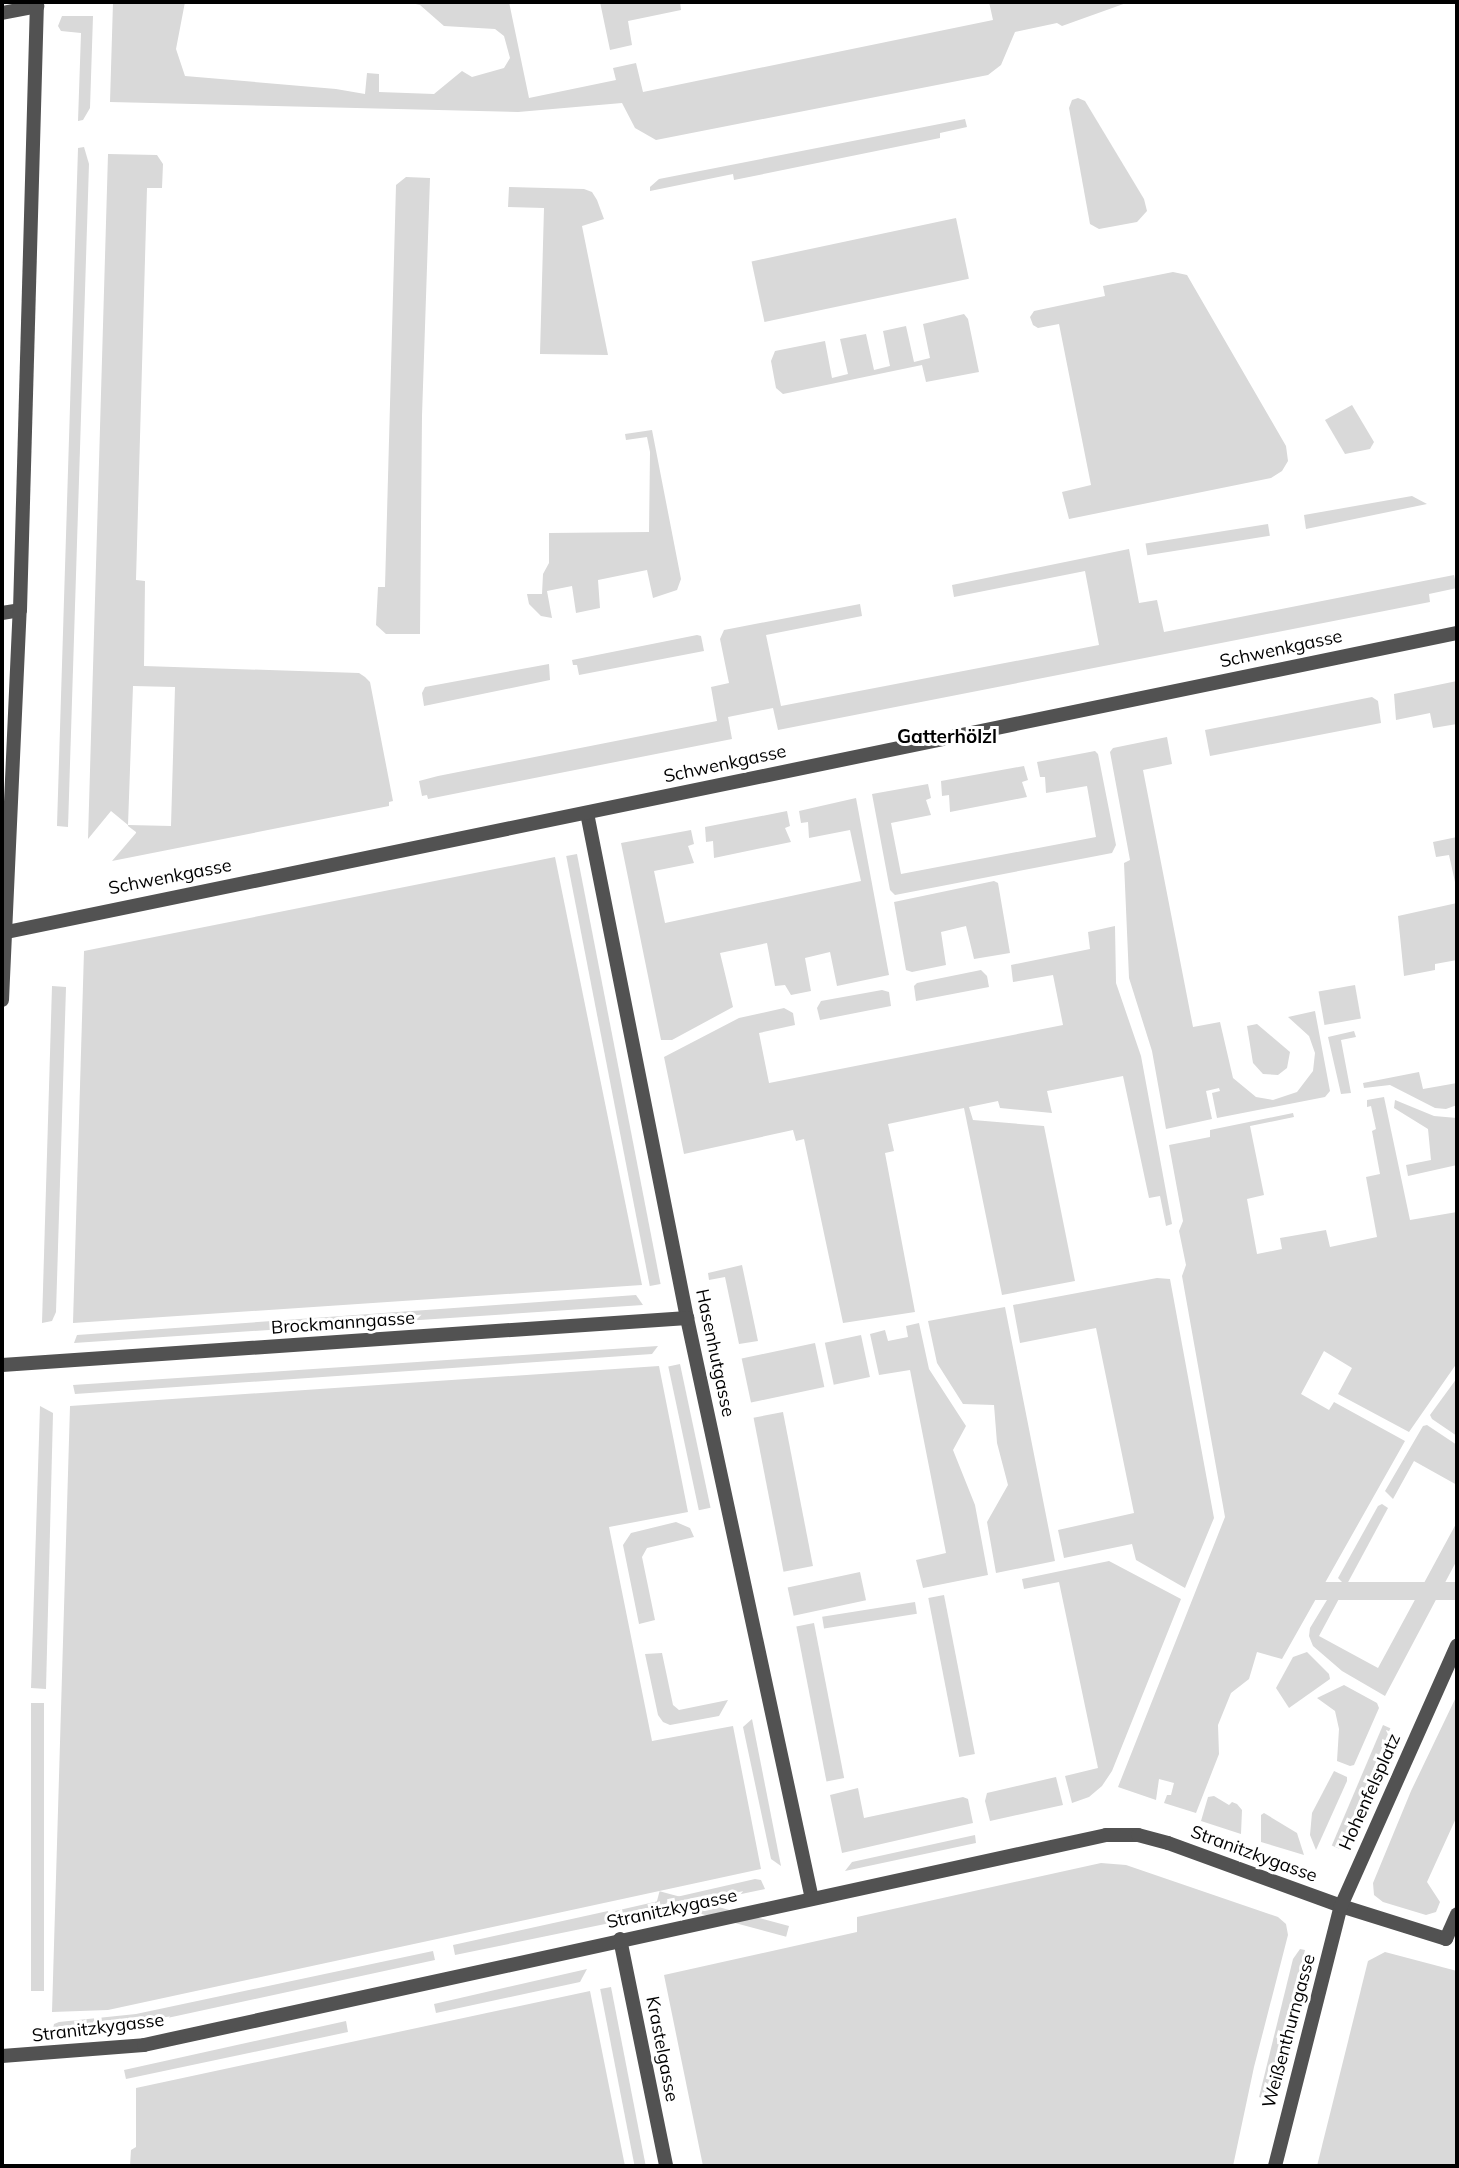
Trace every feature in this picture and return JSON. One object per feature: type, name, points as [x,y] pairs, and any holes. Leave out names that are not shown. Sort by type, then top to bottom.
[{"type":"street","points":[[2,13],[37,4],[20,610],[3,932],[2,1000]]},
{"type":"street","points":[[2,613],[20,610]]},
{"type":"street","name":"Schwenkgasse","points":[[3,932],[1457,633]]},
{"type":"street","name":"Hasenhutgasse","points":[[587,813],[687,1318],[812,1899]]},
{"type":"street","name":"Brockmanngasse","points":[[2,1365],[687,1318]]},
{"type":"street","name":"Hohenfelsplatz","points":[[1341,1906],[1457,1646]]},
{"type":"street","name":"Stranitzkygasse","points":[[2,2056],[144,2045],[1106,1835],[1138,1835],[1168,1843],[1341,1906]]},
{"type":"street","points":[[1341,1906],[1446,1939],[1457,1914]]},
{"type":"street","name":"Weißenthurngasse","points":[[1275,2166],[1341,1906]]},
{"type":"street","name":"Krastelgasse","points":[[620,1939],[666,2166]]},
{"type":"shaded area","points":[[113,2],[185,2],[176,49],[185,76],[365,94],[367,73],[379,74],[379,92],[434,94],[462,71],[472,77],[504,68],[510,58],[504,36],[495,29],[444,26],[420,5],[407,2],[509,2],[529,98],[616,80],[613,68],[636,63],[643,92],[993,20],[989,2],[1129,2],[1062,26],[1057,23],[1015,32],[1001,65],[988,75],[656,140],[635,128],[622,103],[518,112],[110,102]]},
{"type":"shaded area","points":[[600,2],[680,2],[681,10],[628,21],[632,45],[610,50]]},
{"type":"shaded area","points":[[62,16],[93,16],[90,108],[83,120],[78,121],[81,33],[61,31],[58,26]]},
{"type":"shaded area","points":[[1078,98],[1085,101],[1144,199],[1147,211],[1137,222],[1099,229],[1090,224],[1069,108],[1072,100]]},
{"type":"shaded area","points":[[965,119],[967,127],[940,133],[940,138],[734,180],[733,174],[650,191],[650,187],[659,179]]},
{"type":"shaded area","points":[[84,147],[89,164],[68,827],[57,826],[78,148]]},
{"type":"shaded area","points":[[108,154],[157,155],[163,164],[162,188],[147,188],[136,580],[145,581],[144,666],[359,673],[370,682],[393,801],[389,802],[389,806],[112,861],[136,832],[111,811],[88,839]],"holes":[[[133,686],[175,687],[171,826],[128,825]]]},
{"type":"shaded area","points":[[406,177],[430,178],[422,416],[420,634],[386,634],[376,625],[378,587],[385,587],[396,185]]},
{"type":"shaded area","points":[[509,187],[584,189],[592,192],[597,200],[604,219],[582,226],[608,355],[540,354],[544,208],[508,207]]},
{"type":"shaded area","points":[[956,218],[969,279],[764,322],[752,261]]},
{"type":"shaded area","points":[[1173,272],[1187,275],[1286,446],[1288,461],[1282,471],[1271,478],[1069,519],[1062,492],[1091,485],[1059,324],[1038,328],[1033,325],[1030,317],[1034,311],[1105,296],[1103,286]]},
{"type":"shaded area","points":[[964,314],[968,319],[979,372],[926,382],[922,365],[783,394],[776,388],[771,361],[775,351],[825,341],[832,378],[848,374],[840,339],[866,334],[874,370],[890,366],[883,331],[906,326],[914,362],[930,358],[923,324]]},
{"type":"shaded area","points":[[1352,405],[1374,442],[1370,449],[1345,454],[1325,420]]},
{"type":"shaded area","points":[[652,430],[681,579],[677,590],[653,598],[647,570],[598,580],[600,608],[576,613],[572,586],[547,591],[552,618],[541,616],[529,604],[527,594],[542,594],[543,574],[549,563],[549,533],[649,532],[650,452],[647,437],[626,440],[625,434]]},
{"type":"shaded area","points":[[1412,496],[1427,504],[1306,529],[1304,515]]},
{"type":"shaded area","points":[[1268,524],[1270,536],[1147,555],[1146,543]]},
{"type":"shaded area","points":[[1129,549],[1139,603],[1157,600],[1164,632],[1454,575],[1457,588],[1429,594],[1430,602],[778,730],[773,708],[728,717],[732,739],[428,799],[427,795],[422,796],[419,781],[438,776],[717,721],[711,687],[729,683],[720,639],[724,630],[860,604],[862,616],[766,635],[781,706],[1099,645],[1085,571],[954,597],[952,585]]},
{"type":"shaded area","points":[[701,636],[704,651],[579,675],[577,665],[573,665],[572,660]]},
{"type":"shaded area","points":[[549,664],[550,680],[424,706],[422,693],[425,687]]},
{"type":"shaded area","points":[[1457,681],[1457,724],[1433,728],[1430,713],[1396,720],[1394,694]]},
{"type":"shaded area","points":[[1372,697],[1378,701],[1381,723],[1210,756],[1205,730]]},
{"type":"shaded area","points":[[1167,737],[1172,764],[1143,770],[1193,1027],[1220,1022],[1233,1078],[1256,1097],[1273,1100],[1297,1092],[1313,1071],[1315,1053],[1309,1036],[1288,1017],[1315,1011],[1330,1091],[1325,1097],[1217,1118],[1212,1093],[1220,1091],[1219,1088],[1206,1091],[1212,1119],[1166,1129],[1152,1051],[1129,978],[1124,863],[1130,860],[1110,752],[1113,748]]},
{"type":"shaded area","points":[[1095,751],[1098,754],[1116,845],[1112,853],[895,895],[890,890],[872,794],[928,784],[931,798],[926,800],[931,815],[891,823],[901,874],[1096,837],[1087,786],[1046,793],[1045,777],[1040,777],[1037,762]]},
{"type":"shaded area","points":[[1024,766],[1028,780],[1022,782],[1027,797],[950,812],[949,795],[942,796],[941,781]]},
{"type":"shaded area","points":[[856,798],[889,975],[837,986],[830,952],[805,958],[811,991],[791,995],[785,985],[775,986],[767,943],[720,953],[733,1007],[672,1040],[661,1040],[621,843],[691,830],[694,844],[688,846],[694,863],[654,871],[665,923],[861,881],[850,830],[809,838],[808,822],[801,823],[799,811]]},
{"type":"shaded area","points":[[787,811],[790,826],[785,828],[791,842],[714,858],[713,841],[706,842],[705,827]]},
{"type":"shaded area","points":[[1457,837],[1455,882],[1449,855],[1436,857],[1433,842]]},
{"type":"shaded area","points":[[577,854],[661,1284],[650,1286],[566,856]]},
{"type":"shaded area","points":[[555,857],[642,1285],[73,1323],[84,951]]},
{"type":"shaded area","points":[[994,881],[998,883],[1010,953],[974,959],[966,926],[941,932],[946,965],[912,972],[906,970],[894,902]]},
{"type":"shaded area","points":[[1457,903],[1457,960],[1435,964],[1435,970],[1404,976],[1398,916]]},
{"type":"shaded area","points":[[1115,926],[1116,983],[1141,1056],[1172,1224],[1166,1226],[1160,1196],[1149,1198],[1123,1076],[1047,1091],[1052,1113],[1000,1108],[998,1101],[969,1107],[973,1120],[1044,1126],[1075,1281],[1002,1295],[964,1108],[888,1124],[894,1151],[885,1153],[915,1312],[843,1323],[804,1139],[796,1141],[793,1130],[684,1154],[664,1057],[739,1018],[784,1008],[793,1013],[795,1025],[759,1033],[769,1083],[1063,1025],[1053,975],[1013,982],[1011,965],[1090,949],[1088,932]]},
{"type":"shaded area","points":[[981,970],[987,976],[989,987],[916,1001],[914,986],[917,983]]},
{"type":"shaded area","points":[[1355,985],[1361,1018],[1324,1025],[1319,991]]},
{"type":"shaded area","points":[[52,986],[66,987],[56,1312],[52,1321],[42,1323]]},
{"type":"shaded area","points":[[882,990],[889,992],[891,1006],[820,1020],[817,1008],[821,1001]]},
{"type":"shaded area","points":[[1257,1024],[1290,1052],[1287,1068],[1278,1075],[1263,1074],[1253,1063],[1247,1026]]},
{"type":"shaded area","points":[[1354,1031],[1356,1037],[1341,1040],[1351,1093],[1341,1094],[1328,1037]]},
{"type":"shaded area","points":[[1419,1072],[1423,1089],[1457,1083],[1457,1105],[1446,1109],[1435,1108],[1390,1085],[1364,1088],[1363,1083]]},
{"type":"shaded area","points":[[1384,1097],[1410,1220],[1457,1212],[1457,1363],[1409,1432],[1338,1394],[1352,1368],[1324,1351],[1301,1394],[1329,1410],[1334,1402],[1405,1441],[1282,1659],[1257,1652],[1249,1679],[1231,1693],[1218,1725],[1219,1754],[1196,1813],[1164,1803],[1167,1795],[1171,1795],[1174,1783],[1159,1779],[1156,1800],[1118,1787],[1225,1517],[1182,1276],[1186,1265],[1179,1231],[1183,1221],[1169,1145],[1210,1137],[1210,1130],[1293,1113],[1294,1117],[1250,1126],[1264,1195],[1247,1199],[1257,1254],[1282,1249],[1280,1238],[1326,1230],[1330,1247],[1377,1237],[1366,1177],[1380,1174],[1372,1131],[1376,1129],[1367,1100]]},
{"type":"shaded area","points":[[1395,1100],[1434,1116],[1457,1118],[1457,1165],[1408,1176],[1406,1165],[1431,1160],[1428,1129],[1394,1108]]},
{"type":"shaded area","points":[[742,1265],[758,1341],[739,1344],[725,1277],[709,1280],[708,1273]]},
{"type":"shaded area","points":[[1157,1278],[1170,1279],[1214,1518],[1185,1588],[1136,1560],[1132,1544],[1064,1558],[1058,1530],[1134,1513],[1096,1328],[1020,1343],[1013,1305]]},
{"type":"shaded area","points":[[636,1295],[643,1305],[74,1343],[77,1335]]},
{"type":"shaded area","points":[[1005,1307],[1055,1561],[996,1573],[987,1522],[1008,1485],[997,1443],[994,1405],[963,1404],[937,1363],[928,1321]]},
{"type":"shaded area","points":[[919,1323],[929,1369],[966,1426],[953,1450],[975,1505],[988,1575],[923,1588],[916,1560],[946,1553],[910,1370],[879,1375],[870,1334],[885,1330],[888,1341],[908,1337],[906,1326]]},
{"type":"shaded area","points":[[861,1335],[870,1377],[834,1385],[825,1343]]},
{"type":"shaded area","points":[[815,1343],[824,1387],[751,1403],[742,1359]]},
{"type":"shaded area","points":[[658,1346],[652,1354],[75,1394],[73,1385]]},
{"type":"shaded area","points":[[680,1364],[711,1508],[699,1510],[668,1366]]},
{"type":"shaded area","points":[[659,1366],[688,1512],[609,1527],[652,1741],[733,1726],[761,1869],[108,2010],[52,2012],[70,1406]]},
{"type":"shaded area","points":[[1457,1378],[1457,1436],[1430,1415]]},
{"type":"shaded area","points":[[40,1406],[53,1413],[46,1689],[31,1688]]},
{"type":"shaded area","points":[[783,1412],[813,1566],[784,1572],[754,1418]]},
{"type":"shaded area","points":[[1427,1425],[1457,1445],[1457,1485],[1414,1461],[1393,1499],[1385,1491],[1423,1426]]},
{"type":"shaded area","points":[[1382,1504],[1388,1508],[1346,1586],[1338,1578],[1378,1506]]},
{"type":"shaded area","points":[[676,1522],[690,1528],[694,1537],[647,1548],[642,1557],[655,1620],[639,1624],[623,1545],[631,1533]]},
{"type":"shaded area","points":[[1457,1522],[1457,1560],[1385,1696],[1342,1671],[1313,1646],[1309,1636],[1310,1628],[1333,1590],[1341,1595],[1319,1636],[1378,1668]]},
{"type":"shaded area","points":[[1109,1561],[1181,1599],[1112,1771],[1102,1786],[1089,1797],[1072,1803],[1065,1776],[1098,1768],[1059,1582],[1024,1589],[1022,1579]]},
{"type":"shaded area","points":[[860,1572],[866,1600],[794,1616],[788,1587]]},
{"type":"shaded area","points":[[1305,1582],[1457,1582],[1457,1600],[1305,1600]]},
{"type":"shaded area","points":[[944,1595],[975,1754],[959,1757],[928,1598]]},
{"type":"shaded area","points":[[915,1602],[917,1614],[824,1629],[822,1617]]},
{"type":"shaded area","points":[[814,1623],[844,1778],[826,1782],[796,1626]]},
{"type":"shaded area","points":[[1307,1652],[1329,1674],[1330,1679],[1289,1708],[1276,1688],[1293,1657]]},
{"type":"shaded area","points":[[662,1653],[673,1705],[679,1710],[728,1700],[719,1716],[670,1725],[663,1722],[658,1715],[645,1654]]},
{"type":"shaded area","points":[[1344,1685],[1377,1703],[1379,1708],[1354,1765],[1350,1766],[1337,1761],[1339,1729],[1335,1711],[1317,1698]]},
{"type":"shaded area","points":[[1457,1695],[1457,1816],[1427,1882],[1440,1902],[1436,1912],[1426,1915],[1383,1902],[1374,1895],[1373,1883],[1411,1791]]},
{"type":"shaded area","points":[[31,1703],[44,1703],[44,1991],[31,1991]]},
{"type":"shaded area","points":[[752,1719],[781,1866],[771,1859],[743,1727]]},
{"type":"shaded area","points":[[1383,1725],[1390,1728],[1339,1849],[1332,1846]]},
{"type":"shaded area","points":[[1334,1771],[1347,1777],[1347,1781],[1316,1850],[1310,1835],[1312,1813]]},
{"type":"shaded area","points":[[1056,1777],[1063,1805],[990,1821],[985,1801],[987,1793]]},
{"type":"shaded area","points":[[858,1788],[864,1818],[963,1797],[968,1799],[973,1823],[842,1853],[830,1795]]},
{"type":"shaded area","points":[[1214,1796],[1229,1805],[1232,1802],[1237,1804],[1242,1810],[1241,1834],[1201,1821],[1208,1797]]},
{"type":"shaded area","points":[[1264,1813],[1297,1833],[1304,1855],[1261,1842],[1261,1815]]},
{"type":"shaded area","points":[[975,1835],[976,1843],[845,1871],[852,1862]]},
{"type":"shaded area","points":[[1101,1863],[1126,1865],[1278,1917],[1286,1924],[1288,1935],[1254,2067],[1233,2166],[703,2166],[664,1975],[857,1932],[857,1917]]},
{"type":"shaded area","points":[[755,1879],[761,1880],[765,1889],[617,1920],[615,1911]]},
{"type":"shaded area","points":[[660,1891],[789,1926],[786,1937],[657,1902]]},
{"type":"shaded area","points":[[608,1911],[610,1923],[455,1955],[453,1945]]},
{"type":"shaded area","points":[[1300,1949],[1305,1950],[1266,2100],[1259,2097],[1293,1959]]},
{"type":"shaded area","points":[[433,1951],[435,1960],[135,2025],[52,2033],[54,2024],[59,2022],[136,2014]]},
{"type":"shaded area","points":[[1385,1952],[1457,1971],[1457,2166],[1317,2166],[1368,1961]]},
{"type":"shaded area","points":[[587,1969],[580,1982],[436,2013],[434,2004]]},
{"type":"shaded area","points":[[611,1987],[646,2166],[635,2166],[600,1989]]},
{"type":"shaded area","points":[[590,1991],[625,2166],[130,2166],[131,2150],[136,2147],[136,2088]]},
{"type":"shaded area","points":[[346,2021],[348,2032],[126,2079],[124,2070]]},
{"type":"district","name":"Gatterhölzl","points":[[947,737]]}]
